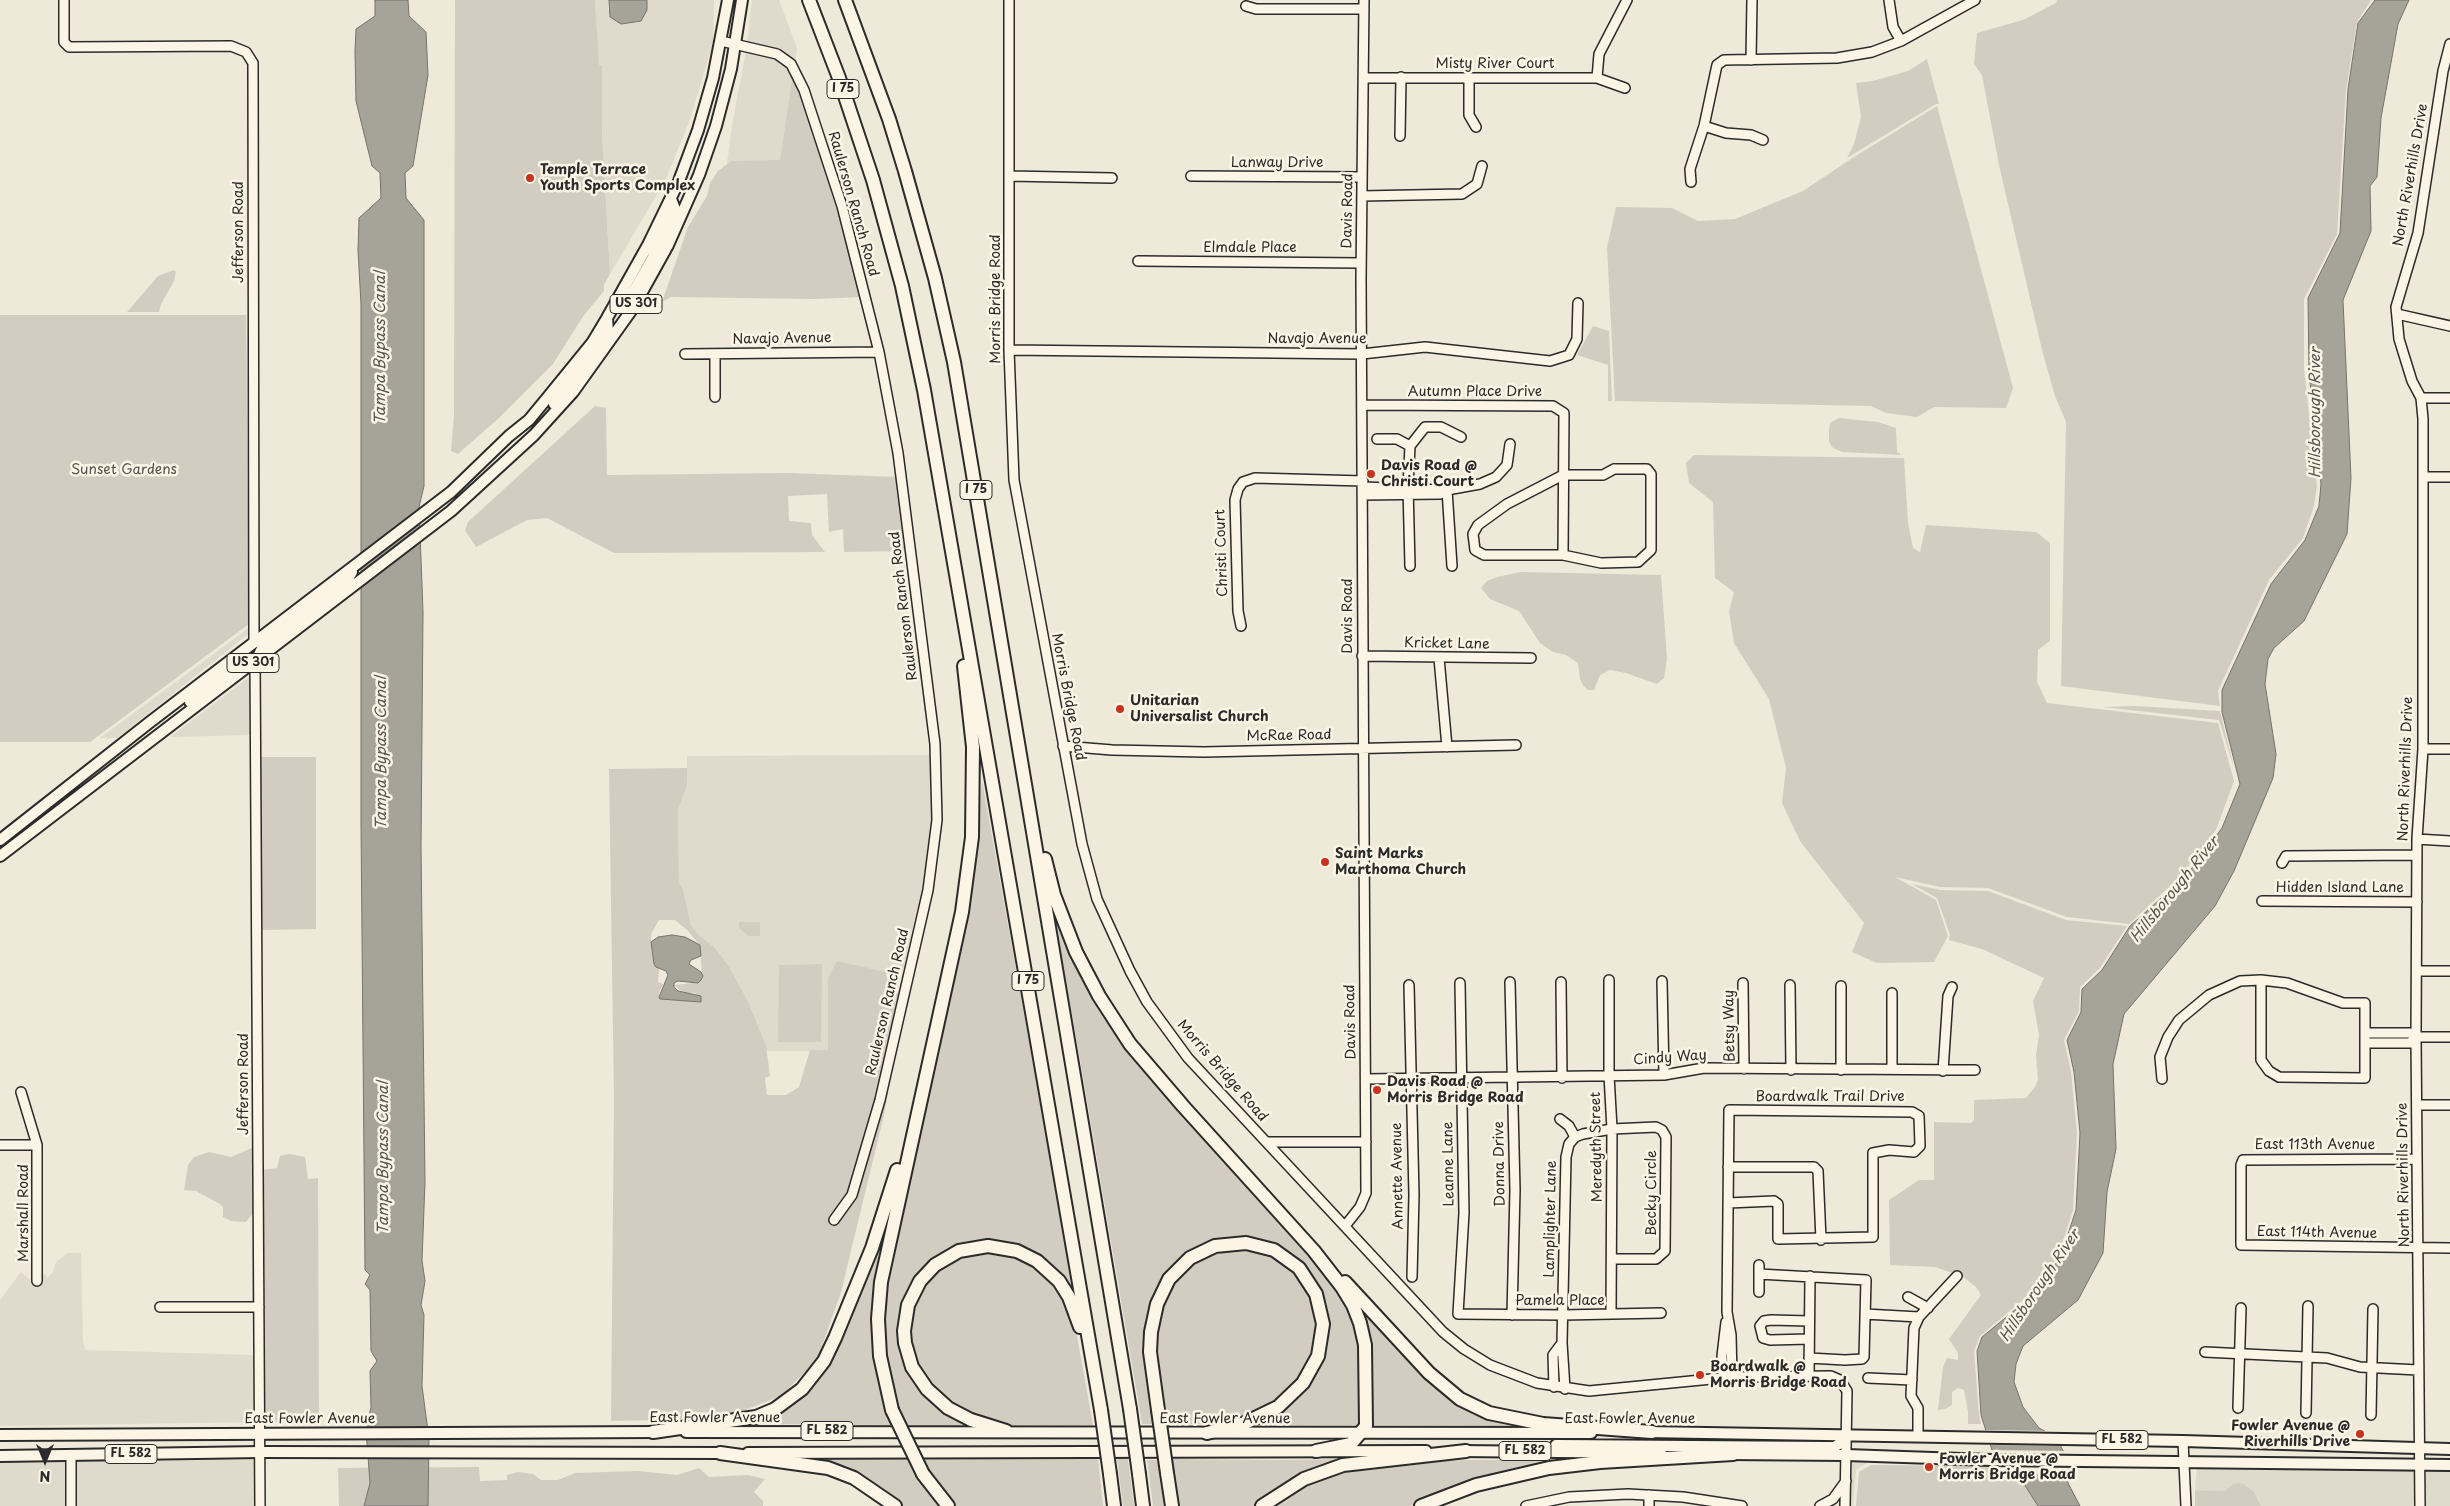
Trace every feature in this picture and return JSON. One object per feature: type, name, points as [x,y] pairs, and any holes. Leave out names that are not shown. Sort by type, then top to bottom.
[{"type":"highway","name":"I 75","points":[[809,0],[859,134],[889,233],[924,390],[1101,1407],[1114,1506]]},
{"type":"highway","name":"I 75","points":[[845,0],[892,128],[924,237],[944,318],[962,405],[1130,1409],[1143,1506]]},
{"type":"highway","points":[[948,1506],[923,1474],[892,1410],[880,1356],[879,1301],[884,1266],[917,1110],[962,912],[972,836],[973,748],[953,559]]},
{"type":"highway","points":[[1019,744],[1054,895],[1076,952],[1099,996],[1130,1044],[1155,1076],[1314,1251],[1429,1373],[1460,1398],[1489,1413],[1513,1419],[1652,1432]]},
{"type":"highway","points":[[653,1432],[756,1417],[790,1400],[814,1375],[834,1338],[872,1248],[917,1110]]},
{"type":"highway","points":[[1172,1506],[1150,1352],[1151,1332],[1157,1304],[1169,1279],[1190,1258],[1215,1246],[1246,1243],[1274,1250],[1299,1268],[1316,1294],[1323,1324],[1318,1356],[1303,1384],[1278,1406],[1252,1421],[1207,1433]]},
{"type":"highway","points":[[1006,1431],[965,1417],[942,1403],[919,1379],[908,1355],[904,1331],[908,1305],[913,1292],[920,1281],[936,1264],[959,1251],[988,1246],[1017,1251],[1037,1261],[1059,1282],[1077,1314],[1101,1407]]},
{"type":"highway","points":[[1314,1251],[1348,1296],[1360,1323],[1366,1364],[1366,1426],[1362,1433],[1351,1444],[1316,1451]]},
{"type":"highway","points":[[1262,1506],[1304,1478],[1343,1464],[1466,1451]]},
{"type":"highway","points":[[720,1453],[828,1468],[854,1478],[895,1506]]},
{"type":"highway","points":[[1421,1506],[1476,1485],[1549,1468],[1600,1462],[1733,1454]]},
{"type":"main road","name":"US 301","points":[[0,840],[254,641],[340,578],[451,492],[509,436],[529,420],[592,343],[648,245],[671,199],[698,130],[721,40],[728,0]]},
{"type":"main road","name":"US 301","points":[[0,856],[451,511],[493,475],[550,417],[592,367],[634,308],[668,245],[699,175],[716,126],[735,45],[742,0]]},
{"type":"main road","points":[[634,308],[629,306],[628,301],[668,226],[675,208],[671,199]]},
{"type":"main road","points":[[550,417],[553,405],[608,332],[607,318]]},
{"type":"main road","points":[[255,661],[263,646],[345,583],[357,565]]},
{"type":"main road","points":[[164,729],[168,720],[243,661],[243,651]]},
{"type":"main road","name":"East Fowler Avenue","points":[[0,1435],[349,1432],[1652,1432],[1918,1435],[2450,1449]]},
{"type":"main road","points":[[1523,1451],[1540,1445],[1834,1447],[1841,1443],[1847,1434]]},
{"type":"main road","name":"FL 582","points":[[0,1456],[261,1452],[1523,1451],[1846,1455],[1991,1460],[2450,1465]]},
{"type":"street","name":"Jefferson Road","points":[[64,0],[64,42],[69,46],[231,46],[246,52],[253,63],[254,641]]},
{"type":"street","name":"Morris Bridge Road","points":[[1008,0],[1009,350],[1014,480],[1082,844],[1092,883],[1110,931],[1147,1002],[1188,1058],[1443,1332],[1464,1348],[1511,1374],[1565,1389],[1612,1389],[1727,1378],[1832,1376],[1844,1385],[1847,1391],[1845,1506]]},
{"type":"street","points":[[1596,78],[1599,54],[1627,0]]},
{"type":"street","points":[[1751,60],[1752,0]]},
{"type":"street","points":[[1889,0],[1893,27],[1901,42]]},
{"type":"street","points":[[1691,182],[1690,169],[1704,126],[1717,65],[1724,60],[1837,58],[1872,52],[1901,42],[1975,0]]},
{"type":"street","points":[[1246,6],[1256,9],[1364,5]]},
{"type":"street","name":"Davis Road","points":[[1344,1226],[1360,1208],[1366,1193],[1361,263],[1364,5]]},
{"type":"street","name":"Raulerson Ranch Road","points":[[721,40],[777,54],[792,64],[842,206],[879,352],[898,452],[935,744],[937,820],[928,890],[880,1100],[852,1195],[834,1220]]},
{"type":"street","name":"North Riverhills Drive","points":[[2420,1506],[2416,1037],[2417,839],[2423,748],[2423,477],[2421,398],[2412,381],[2399,340],[2397,300],[2418,233],[2450,44]]},
{"type":"street","points":[[1400,136],[1401,77]]},
{"type":"street","name":"Misty River Court","points":[[1364,78],[1596,78],[1625,88]]},
{"type":"street","points":[[1469,78],[1469,115],[1476,127]]},
{"type":"street","points":[[1704,126],[1726,133],[1751,135],[1763,140]]},
{"type":"street","points":[[1362,196],[1462,194],[1477,184],[1482,166]]},
{"type":"street","points":[[1009,176],[1112,178]]},
{"type":"street","name":"Lanway Drive","points":[[1191,176],[1362,177]]},
{"type":"street","name":"Elmdale Place","points":[[1138,261],[1361,263]]},
{"type":"street","name":"Navajo Avenue","points":[[1009,350],[1362,354],[1425,347],[1550,361],[1569,355],[1577,339],[1578,303]]},
{"type":"street","points":[[2397,314],[2450,326]]},
{"type":"street","name":"Navajo Avenue","points":[[685,354],[879,352]]},
{"type":"street","points":[[715,354],[715,397]]},
{"type":"street","points":[[2421,398],[2450,398]]},
{"type":"street","name":"Autumn Place Drive","points":[[1362,405],[1553,406],[1564,413],[1563,555]]},
{"type":"street","points":[[1410,566],[1408,491],[1410,446],[1426,427],[1441,427],[1461,437]]},
{"type":"street","points":[[1377,439],[1397,439],[1410,446]]},
{"type":"street","name":"Christi Court","points":[[1241,626],[1238,611],[1235,500],[1238,489],[1243,482],[1255,478],[1408,491],[1447,490],[1480,484],[1496,477],[1507,465],[1510,444]]},
{"type":"street","points":[[1614,468],[1647,468],[1651,474],[1650,550],[1638,562],[1601,563],[1563,555],[1484,555],[1475,550],[1473,534],[1478,525],[1507,504],[1563,475],[1603,475],[1614,468]]},
{"type":"street","points":[[2423,477],[2450,477]]},
{"type":"street","points":[[1447,490],[1452,566]]},
{"type":"street","name":"Kricket Lane","points":[[1362,656],[1531,658]]},
{"type":"street","points":[[1439,658],[1447,747]]},
{"type":"street","name":"Jefferson Road","points":[[255,661],[260,1506]]},
{"type":"street","name":"McRae Road","points":[[1063,746],[1112,750],[1204,752],[1516,745]]},
{"type":"street","points":[[2423,748],[2450,749]]},
{"type":"street","points":[[2417,839],[2450,841]]},
{"type":"street","points":[[2282,863],[2286,856],[2417,855]]},
{"type":"street","name":"Hidden Island Lane","points":[[2262,902],[2417,902]]},
{"type":"street","points":[[2417,971],[2450,971]]},
{"type":"street","name":"Meredyth Street","points":[[1609,980],[1609,1075],[1612,1129],[1611,1314]]},
{"type":"street","points":[[2162,1079],[2160,1057],[2168,1038],[2180,1020],[2208,995],[2240,981],[2261,980],[2287,983],[2342,1003],[2365,1003],[2365,1078],[2279,1077],[2269,1072],[2261,1060],[2261,980]]},
{"type":"street","points":[[1662,981],[1664,1075]]},
{"type":"street","name":"Donna Drive","points":[[1510,982],[1515,1190],[1512,1315]]},
{"type":"street","points":[[1561,982],[1562,1078]]},
{"type":"street","name":"Leanne Lane","points":[[1458,1314],[1464,1213],[1460,1078],[1460,983]]},
{"type":"street","name":"Betsy Way","points":[[1743,983],[1744,1069]]},
{"type":"street","name":"Annette Avenue","points":[[1409,985],[1414,1195],[1412,1277]]},
{"type":"street","points":[[1790,985],[1791,1070]]},
{"type":"street","points":[[1841,1070],[1842,986]]},
{"type":"street","points":[[1943,1070],[1948,996],[1952,987]]},
{"type":"street","points":[[1892,993],[1892,1069]]},
{"type":"street","points":[[2365,1038],[2410,1033],[2416,1037],[2450,1037]]},
{"type":"street","name":"Cindy Way","points":[[1366,1079],[1562,1078],[1609,1075],[1664,1075],[1704,1068],[1975,1070]]},
{"type":"street","name":"Marshall Road","points":[[21,1092],[37,1144],[37,1281]]},
{"type":"street","points":[[2417,1105],[2450,1105]]},
{"type":"street","name":"Boardwalk Trail Drive","points":[[1727,1378],[1731,1335],[1727,1312],[1728,1167],[1729,1110],[1912,1112],[1919,1116],[1920,1146],[1914,1152],[1889,1150],[1873,1153],[1873,1238],[1778,1239],[1778,1204],[1774,1201],[1728,1203]]},
{"type":"street","points":[[1560,1119],[1569,1126],[1576,1137],[1612,1129]]},
{"type":"street","name":"Becky Circle","points":[[1612,1129],[1656,1127],[1662,1130],[1666,1137],[1665,1251],[1656,1259],[1612,1259]]},
{"type":"street","name":"Lamplighter Lane","points":[[1565,1389],[1562,1343],[1566,1157],[1570,1144],[1576,1137]]},
{"type":"street","points":[[1266,1142],[1366,1142]]},
{"type":"street","points":[[0,1145],[37,1144]]},
{"type":"street","name":"East 113th Avenue","points":[[2243,1246],[2241,1245],[2240,1231],[2241,1164],[2243,1160],[2416,1159]]},
{"type":"street","points":[[1728,1167],[1814,1167],[1818,1171],[1821,1240]]},
{"type":"street","name":"East 114th Avenue","points":[[2243,1246],[2450,1248]]},
{"type":"street","points":[[1759,1292],[1759,1270],[1866,1280],[1864,1357],[1862,1359],[1809,1358]]},
{"type":"street","points":[[1808,1376],[1810,1276]]},
{"type":"street","points":[[1918,1435],[1918,1408],[1911,1396],[1914,1328],[1919,1316],[1957,1276]]},
{"type":"street","points":[[1908,1297],[1928,1308]]},
{"type":"street","points":[[2306,1413],[2308,1306]]},
{"type":"street","points":[[160,1307],[259,1307]]},
{"type":"street","points":[[2238,1408],[2241,1308]]},
{"type":"street","points":[[2371,1415],[2373,1309]]},
{"type":"street","name":"Pamela Place","points":[[1458,1314],[1563,1315],[1661,1313]]},
{"type":"street","points":[[1866,1314],[1919,1316]]},
{"type":"street","points":[[1809,1339],[1770,1340],[1763,1338],[1760,1326],[1770,1320],[1810,1321]]},
{"type":"street","name":"Lamplighter Lane","points":[[1554,1387],[1553,1355],[1562,1343]]},
{"type":"street","points":[[2205,1352],[2306,1357],[2336,1360],[2372,1368],[2418,1370]]},
{"type":"street","points":[[1868,1378],[1912,1380]]},
{"type":"street","points":[[2183,1441],[2186,1506]]},
{"type":"street","points":[[71,1455],[71,1506]]},
{"type":"street","points":[[1820,1506],[1833,1499],[1846,1481]]},
{"type":"street","points":[[1526,1506],[1596,1495],[1683,1497],[1720,1505],[1742,1506]]},
{"type":"street","points":[[1649,1495],[1649,1506]]},
{"type":"shaded area","points":[[595,0],[609,0],[608,10],[647,10],[647,0],[714,0],[713,42],[690,120],[665,181],[610,274]]},
{"type":"shaded area","points":[[752,0],[779,0],[797,48],[795,63],[747,44]]},
{"type":"shaded area","points":[[746,50],[776,57],[784,61],[793,73],[780,161],[731,161],[727,164]]},
{"type":"shaded area","points":[[250,627],[251,632],[117,738],[100,738]]},
{"type":"shaded area","points":[[253,674],[253,735],[170,737]]},
{"type":"shaded area","points":[[933,755],[935,819],[924,896],[917,909],[903,970],[886,972],[853,965],[828,978],[828,1051],[766,1051],[766,1045],[748,1001],[728,965],[715,948],[698,934],[691,925],[683,889],[679,882],[678,809],[687,786],[687,756]]},
{"type":"shaded area","points":[[68,1253],[81,1253],[83,1342],[86,1350],[254,1355],[257,1422],[0,1426],[0,1300],[21,1272],[30,1280],[34,1277],[34,1284],[40,1285],[40,1275],[45,1274],[47,1278],[53,1272],[56,1262]]},
{"type":"shaded area","points":[[258,1458],[257,1506],[74,1506],[74,1459]]},
{"type":"shaded area","points":[[0,1459],[68,1459],[68,1506],[0,1506]]},
{"type":"shaded area","points":[[1849,1460],[1884,1462],[1869,1462],[1856,1470],[1853,1506],[1848,1506]]},
{"type":"shaded area","points":[[2197,1466],[2416,1469],[2417,1506],[2261,1506],[2254,1492],[2233,1484],[2225,1491],[2195,1490]]},
{"type":"shaded area","points":[[2422,1469],[2450,1469],[2450,1506],[2423,1506]]},
{"type":"green space","name":"Temple Terrace Youth Sports Complex","points":[[455,0],[595,0],[599,65],[602,66],[602,132],[610,274],[604,285],[604,291],[584,315],[553,364],[500,417],[458,454],[451,451],[454,415]]},
{"type":"green space","points":[[2057,0],[2371,0],[2357,22],[2346,90],[2337,234],[2304,299],[2304,369],[2317,486],[2314,506],[2303,538],[2269,580],[2218,691],[2220,706],[2061,686],[2066,422],[2055,396],[2042,350],[1999,165],[1982,75],[1974,64],[1977,33],[2023,20],[2056,3]]},
{"type":"green space","points":[[1927,59],[1939,104],[1936,104],[1847,158],[1854,144],[1861,117],[1856,83],[1873,81],[1908,71]]},
{"type":"green space","points":[[793,73],[839,207],[862,297],[815,299],[671,297],[662,302],[688,227],[707,196],[710,183],[718,171],[731,161],[780,160]]},
{"type":"green space","points":[[1937,106],[2013,388],[2006,408],[1934,407],[1917,417],[1886,413],[1871,406],[1615,401],[1607,247],[1616,207],[1672,208],[1698,221],[1735,219],[1803,191]]},
{"type":"green space","points":[[174,270],[176,272],[174,281],[161,304],[159,312],[127,312],[158,276]]},
{"type":"green space","name":"Sunset Gardens","points":[[0,315],[246,315],[249,624],[90,742],[0,742]]},
{"type":"green space","points":[[1593,326],[1609,331],[1612,401],[1608,401],[1608,365],[1577,355]]},
{"type":"green space","points":[[595,406],[606,408],[607,475],[788,473],[899,477],[909,551],[844,552],[843,529],[829,532],[827,494],[788,496],[789,521],[811,523],[812,535],[825,552],[614,553],[547,518],[527,520],[476,547],[465,530],[468,522]]},
{"type":"green space","points":[[1839,418],[1878,422],[1896,428],[1897,452],[1902,455],[1842,452],[1833,448],[1829,442],[1830,423]]},
{"type":"green space","points":[[1694,455],[1904,458],[1908,523],[1913,548],[1920,552],[1926,525],[2036,532],[2050,543],[2050,641],[2038,650],[2037,682],[2047,703],[2218,723],[2234,781],[2216,830],[2181,876],[2129,924],[2067,917],[1988,888],[1940,887],[1895,877],[1936,900],[1948,936],[1934,962],[1877,963],[1852,952],[1864,923],[1800,841],[1782,803],[1786,768],[1769,699],[1734,643],[1729,611],[1734,592],[1715,578],[1713,502],[1689,483],[1686,463]]},
{"type":"green space","points":[[1521,572],[1661,575],[1667,659],[1664,678],[1657,684],[1626,673],[1610,670],[1600,675],[1594,690],[1588,690],[1580,679],[1578,663],[1566,655],[1553,652],[1540,643],[1519,611],[1490,599],[1481,588],[1487,581],[1497,577]]},
{"type":"green space","points":[[2135,706],[2220,711],[2234,768],[2219,720],[2103,707]]},
{"type":"green space","points":[[260,757],[316,757],[316,929],[260,930]]},
{"type":"green space","points":[[687,768],[687,786],[678,809],[679,882],[683,889],[691,925],[698,934],[715,948],[728,965],[748,1001],[766,1045],[770,1076],[765,1078],[767,1095],[786,1095],[799,1087],[810,1050],[828,1050],[828,978],[837,961],[886,972],[888,985],[900,994],[877,1099],[849,1194],[830,1221],[835,1225],[854,1197],[901,1021],[884,1115],[841,1292],[817,1360],[781,1396],[737,1413],[699,1419],[611,1421],[614,1099],[609,769]],"holes":[[[659,920],[675,920],[700,945],[702,976],[694,983],[674,985],[684,993],[695,993],[701,1002],[660,999],[659,993],[663,984],[658,982],[659,968],[654,964],[651,934]]]},
{"type":"green space","points":[[982,780],[1075,1297],[1034,1256],[964,1247],[909,1295],[908,1365],[971,1422],[967,1426],[904,1425],[894,1401],[882,1331],[885,1287],[974,879]]},
{"type":"green space","points":[[1912,884],[1940,890],[1988,891],[2066,920],[2127,926],[2100,968],[2080,987],[2079,1011],[2064,1040],[2071,1072],[2077,1133],[2073,1210],[2058,1257],[2030,1294],[1980,1336],[1974,1351],[1981,1424],[1968,1424],[1968,1411],[1964,1390],[1958,1388],[1952,1392],[1952,1405],[1938,1410],[1943,1367],[1947,1358],[1958,1360],[1958,1353],[1949,1339],[1981,1295],[1976,1287],[1957,1272],[1955,1274],[1935,1267],[1890,1265],[1889,1200],[1919,1180],[1934,1180],[1934,1122],[1971,1123],[1974,1120],[1974,1100],[2026,1098],[2035,1087],[2038,1079],[2036,1055],[2039,1035],[2033,1001],[2044,978],[1982,949],[1949,940],[1950,935],[1937,898]]},
{"type":"green space","points":[[1051,902],[1089,988],[1343,1293],[1360,1331],[1362,1425],[1256,1425],[1256,1422],[1309,1380],[1322,1302],[1273,1247],[1194,1252],[1152,1312],[1156,1424],[1142,1424],[1078,1048]]},
{"type":"green space","points":[[739,922],[760,922],[760,936],[749,936],[739,928]]},
{"type":"green space","points":[[822,964],[821,1042],[778,1042],[779,965]]},
{"type":"green space","points":[[252,1148],[252,1170],[255,1170],[256,1304],[252,1304],[253,1213],[246,1222],[231,1221],[223,1217],[223,1207],[220,1204],[196,1191],[184,1190],[188,1165],[194,1157],[209,1152],[231,1157]]},
{"type":"green space","points":[[289,1154],[305,1157],[308,1179],[318,1178],[319,1422],[264,1422],[262,1170],[277,1168],[280,1156]]},
{"type":"green space","points":[[886,1215],[874,1282],[871,1320],[876,1374],[891,1425],[747,1424],[812,1382]]},
{"type":"green space","points":[[1217,1249],[1260,1249],[1291,1265],[1317,1304],[1318,1346],[1288,1396],[1232,1423],[1165,1425],[1154,1347],[1162,1300],[1185,1266]]},
{"type":"green space","points":[[1001,1250],[1041,1268],[1072,1308],[1093,1425],[1004,1425],[970,1417],[927,1386],[907,1342],[913,1297],[950,1258]]},
{"type":"green space","points":[[1356,1298],[1438,1386],[1515,1426],[1372,1425]]},
{"type":"green space","points":[[813,1459],[908,1459],[939,1506],[899,1506]]},
{"type":"green space","points":[[920,1459],[1098,1459],[1103,1506],[954,1506],[936,1484]]},
{"type":"green space","points":[[1117,1459],[1128,1459],[1134,1506],[1123,1506]]},
{"type":"green space","points":[[1170,1459],[1343,1459],[1258,1506],[1176,1506]]},
{"type":"green space","points":[[1147,1460],[1162,1460],[1167,1506],[1153,1506]]},
{"type":"green space","points":[[1558,1460],[1558,1463],[1516,1469],[1493,1475],[1410,1506],[1270,1506],[1319,1476],[1382,1462]]},
{"type":"green space","points":[[1871,1465],[1997,1466],[2019,1476],[2038,1506],[1856,1506],[1859,1472]]},
{"type":"green space","points":[[479,1467],[480,1481],[507,1480],[507,1475],[518,1472],[533,1474],[541,1480],[558,1480],[575,1473],[638,1471],[677,1475],[699,1468],[709,1477],[748,1475],[765,1479],[754,1492],[763,1501],[763,1506],[339,1506],[338,1468]]},
{"type":"green space","points":[[2242,1483],[2254,1492],[2261,1506],[2195,1506],[2195,1490],[2225,1491],[2233,1484]]},
{"type":"water","name":"Tampa Bypass Canal","points":[[375,0],[408,0],[409,16],[426,32],[428,75],[413,166],[405,173],[406,198],[424,220],[424,486],[419,507],[423,612],[421,847],[425,1182],[422,1261],[425,1281],[421,1305],[424,1315],[422,1386],[429,1439],[428,1506],[364,1506],[370,1483],[366,1430],[371,1407],[370,1371],[377,1361],[371,1351],[370,1290],[365,1284],[370,1275],[365,1270],[361,824],[361,304],[358,250],[359,218],[381,198],[380,173],[372,166],[356,101],[355,51],[356,29],[375,16]]},
{"type":"water","points":[[609,0],[647,0],[647,10],[641,21],[621,24],[610,17]]},
{"type":"water","name":"Hillsborough River","points":[[2375,0],[2409,0],[2398,24],[2381,118],[2377,177],[2370,186],[2371,231],[2343,300],[2351,478],[2347,534],[2304,621],[2274,648],[2268,659],[2265,684],[2276,754],[2273,778],[2234,871],[2215,906],[2124,1014],[2113,1064],[2116,1149],[2107,1192],[2103,1253],[2078,1300],[2023,1346],[2016,1364],[2014,1382],[2023,1407],[2039,1428],[2056,1437],[2072,1468],[2067,1476],[2068,1483],[2080,1506],[2038,1506],[2019,1476],[1997,1466],[1981,1415],[1977,1351],[1982,1337],[2032,1296],[2060,1258],[2076,1210],[2080,1133],[2074,1072],[2067,1040],[2081,1012],[2082,989],[2102,970],[2130,926],[2186,876],[2222,828],[2240,784],[2222,712],[2222,690],[2271,584],[2305,540],[2319,506],[2321,484],[2309,373],[2308,298],[2340,233],[2348,89],[2358,23]]},
{"type":"water","points":[[672,935],[685,937],[700,945],[701,956],[691,960],[689,964],[701,972],[703,976],[701,980],[698,983],[678,981],[674,983],[674,987],[678,991],[701,996],[701,1002],[660,999],[659,997],[668,975],[666,971],[656,967],[654,964],[651,942],[658,937]]},
{"type":"pier","points":[[1983,1430],[2049,1431],[2057,1435],[2064,1446],[1988,1445]]},
{"type":"pier","points":[[1990,1450],[2066,1451],[2075,1469],[2070,1475],[2008,1474],[1995,1468]]},
{"type":"place","name":"Temple Terrace Youth Sports Complex","points":[[530,178]]},
{"type":"place","name":"Davis Road @ Christi Court","points":[[1371,474]]},
{"type":"place","name":"Unitarian Universalist Church","points":[[1120,709]]},
{"type":"place","name":"Saint Marks Marthoma Church","points":[[1325,862]]},
{"type":"place","name":"Davis Road @ Morris Bridge Road","points":[[1377,1090]]},
{"type":"place","name":"Boardwalk @ Morris Bridge Road","points":[[1700,1375]]},
{"type":"place","name":"Fowler Avenue @ Riverhills Drive","points":[[2360,1434]]},
{"type":"place","name":"Fowler Avenue @ Morris Bridge Road","points":[[1929,1467]]}]
